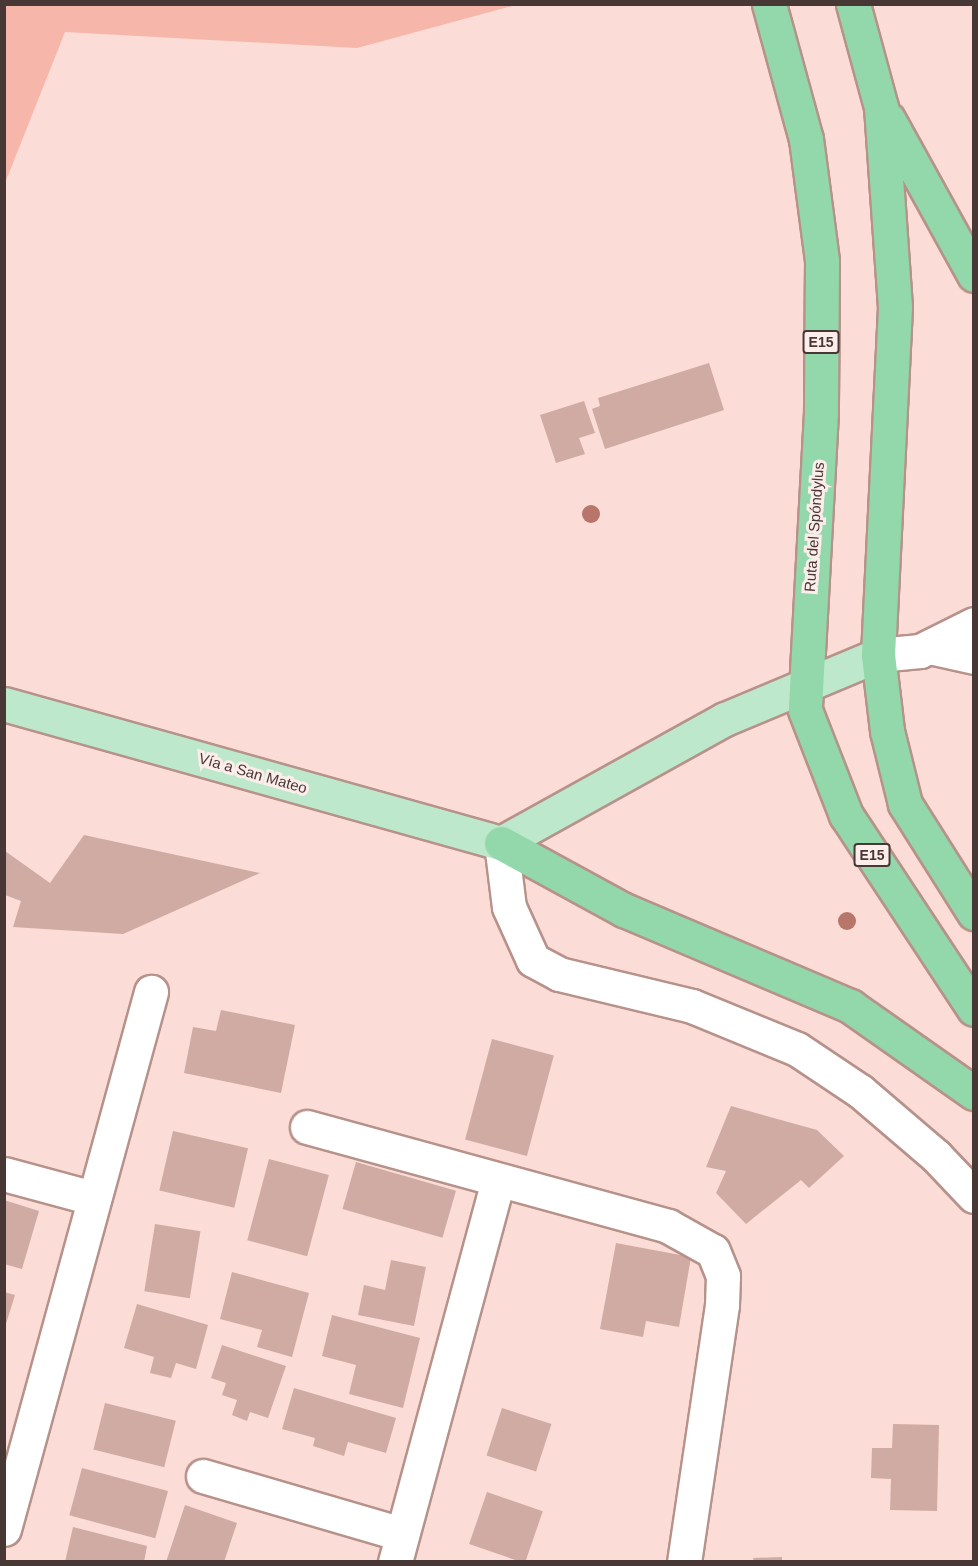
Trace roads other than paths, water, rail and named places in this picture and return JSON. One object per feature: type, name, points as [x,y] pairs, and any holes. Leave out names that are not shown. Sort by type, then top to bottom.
[{"type":"highway","name":"Ruta del Spóndylus","points":[[769,4],[806,139],[822,261],[821,412],[803,684],[805,710],[846,815],[974,1010]]},
{"type":"highway","points":[[853,4],[881,107],[896,307],[878,656],[887,731],[905,804],[974,913]]},
{"type":"highway","points":[[881,107],[974,275]]},
{"type":"highway","points":[[501,843],[624,910],[850,1006],[974,1094]]},
{"type":"main road","points":[[501,843],[725,719],[803,684],[878,656]]},
{"type":"main road","name":"Vía a San Mateo","points":[[4,704],[501,843]]},
{"type":"street","points":[[878,656],[929,647],[974,624]]},
{"type":"street","points":[[929,647],[974,657]]},
{"type":"street","points":[[501,843],[509,907],[533,960],[559,974],[692,1006],[797,1049],[860,1091],[936,1155],[974,1196]]},
{"type":"street","points":[[4,1529],[151,992]]},
{"type":"street","points":[[306,1127],[668,1226],[713,1251],[723,1276],[722,1305],[684,1562]]},
{"type":"street","points":[[4,1174],[93,1198]]},
{"type":"street","points":[[203,1476],[398,1548],[498,1181]]}]
